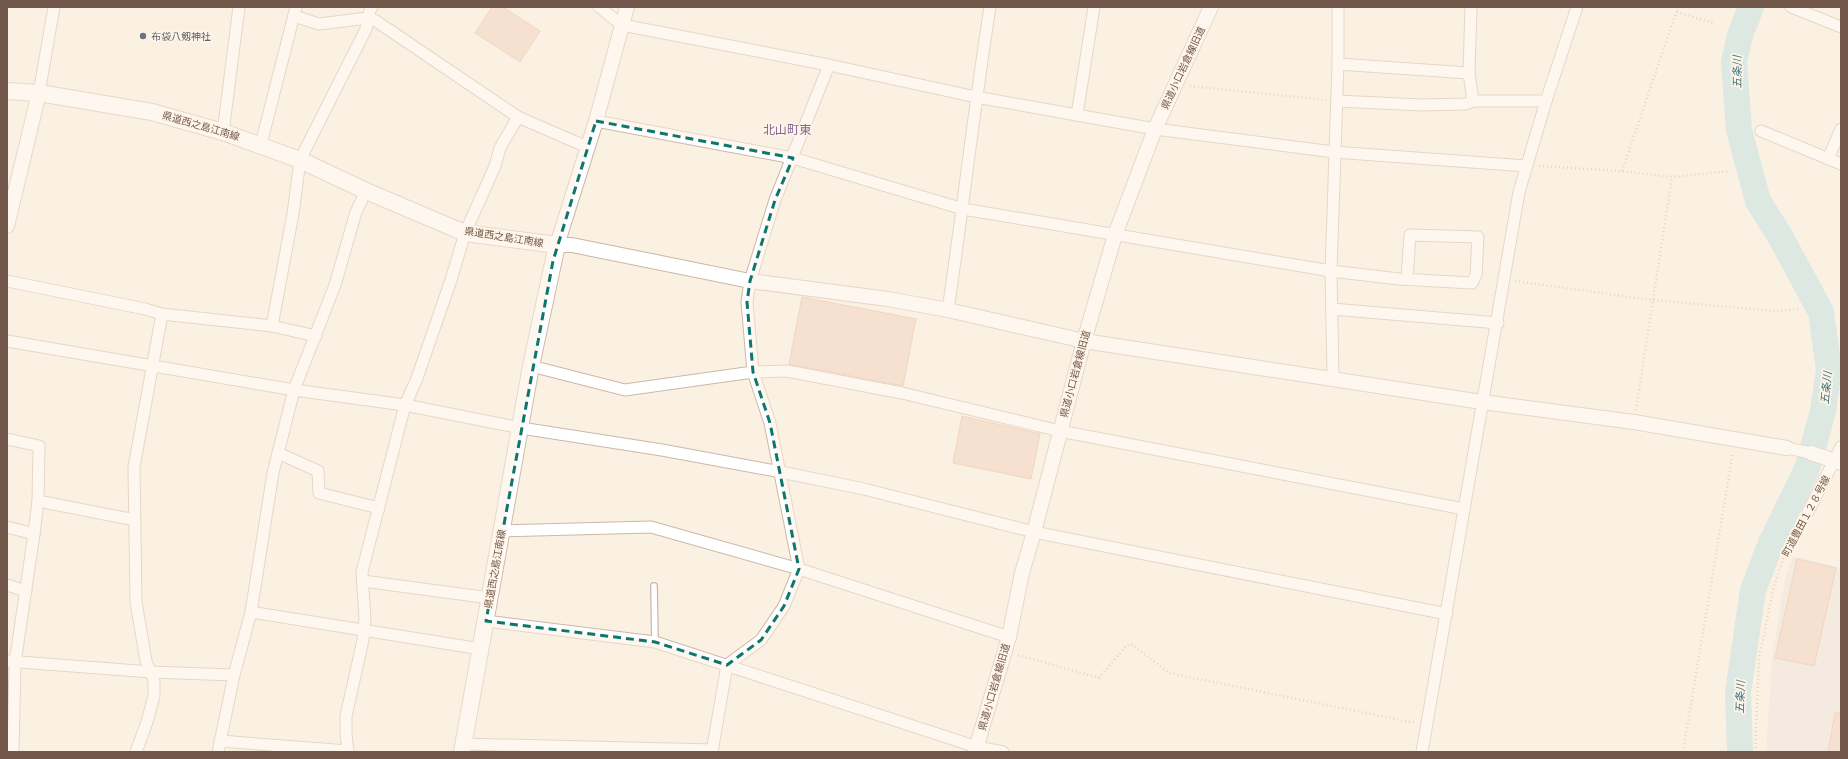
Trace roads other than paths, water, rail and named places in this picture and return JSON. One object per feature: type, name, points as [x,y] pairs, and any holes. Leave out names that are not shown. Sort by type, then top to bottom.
[{"type":"main road","name":"県道西之島江南線","points":[[7,91],[39,93],[152,112],[261,144],[465,233],[557,245],[531,366],[462,748]]},
{"type":"street","points":[[7,226],[39,93],[54,7]]},
{"type":"street","points":[[223,132],[239,7]]},
{"type":"street","points":[[272,326],[300,160],[366,29],[372,7]]},
{"type":"street","points":[[599,7],[622,25],[829,64],[976,97],[1155,129],[1334,152],[1527,166]]},
{"type":"street","points":[[627,7],[596,121],[557,245],[572,245],[750,281],[888,299],[948,310],[1084,341],[1482,402],[1634,422],[1787,448],[1811,453],[1836,461]]},
{"type":"street","points":[[948,310],[963,209],[976,97],[990,7]]},
{"type":"street","points":[[1077,115],[1094,7]]},
{"type":"street","name":"県道小口岩倉線旧道","points":[[976,750],[1009,638],[1022,573],[1084,341],[1115,235],[1155,129],[1211,7]]},
{"type":"street","points":[[1333,378],[1331,271],[1338,64],[1338,7]]},
{"type":"street","points":[[1471,7],[1468,74],[1473,101]]},
{"type":"street","points":[[1422,752],[1447,614],[1482,402],[1498,323],[1519,192],[1546,101],[1578,7]]},
{"type":"street","points":[[1791,7],[1841,27]]},
{"type":"street","points":[[261,144],[295,11],[319,24],[368,18],[376,21],[518,117],[587,147]]},
{"type":"street","points":[[462,748],[712,751],[727,665],[761,640],[784,606],[799,569],[781,472],[770,423],[753,372],[747,302],[750,281],[775,200],[793,158],[829,64]]},
{"type":"street","points":[[1338,64],[1468,74]]},
{"type":"street","points":[[1337,101],[1421,105],[1466,104],[1473,101],[1546,101]]},
{"type":"street","points":[[220,741],[348,752],[346,716],[364,630],[366,601],[362,572],[404,405],[416,381],[451,280],[465,233],[495,166],[500,148],[518,117]]},
{"type":"street","points":[[596,121],[793,158],[963,209],[1331,271],[1407,279],[1472,283],[1476,275],[1478,237],[1410,235],[1407,279]]},
{"type":"street","points":[[1828,159],[1841,129]]},
{"type":"street","points":[[1761,131],[1841,164]]},
{"type":"street","points":[[218,752],[234,675],[251,612],[273,473],[294,390],[335,285],[356,212],[366,191]]},
{"type":"street","points":[[7,280],[162,314],[272,326],[316,336]]},
{"type":"street","points":[[1332,309],[1498,323]]},
{"type":"street","points":[[136,752],[147,722],[154,696],[154,681],[146,661],[136,602],[134,467],[162,314]]},
{"type":"street","points":[[7,342],[294,390],[404,405],[521,428],[662,450],[781,472],[864,490],[1034,532],[1447,614]]},
{"type":"street","points":[[531,366],[625,390],[753,372],[787,371],[894,391],[1060,431],[1464,509]]},
{"type":"street","points":[[7,439],[39,446],[38,501],[34,534],[26,591],[11,662],[13,752]]},
{"type":"street","name":"町道豊田１２８号線","points":[[1808,512],[1836,461],[1841,447]]},
{"type":"street","points":[[278,453],[318,471],[319,493],[379,508]]},
{"type":"street","points":[[38,501],[135,520]]},
{"type":"street","points":[[7,527],[34,534]]},
{"type":"street","points":[[502,531],[651,527],[799,569],[1009,638]]},
{"type":"street","points":[[363,581],[490,598]]},
{"type":"street","points":[[7,586],[26,591]]},
{"type":"street","points":[[251,612],[481,648]]},
{"type":"street","points":[[486,621],[655,642],[976,750],[1003,752]]},
{"type":"street","points":[[11,662],[151,672],[234,675]]},
{"type":"lane","points":[[654,586],[655,642]]},
{"type":"waterway","name":"五条川","points":[[1740,752],[1738,692],[1753,590],[1771,543],[1807,469],[1823,411],[1829,370],[1821,312],[1780,236],[1758,201],[1739,130],[1734,62],[1740,35],[1751,7]]},
{"type":"place","name":"布袋八剱神社","points":[[143,36]]},
{"type":"district","name":"北山町東","points":[[787,129]]}]
